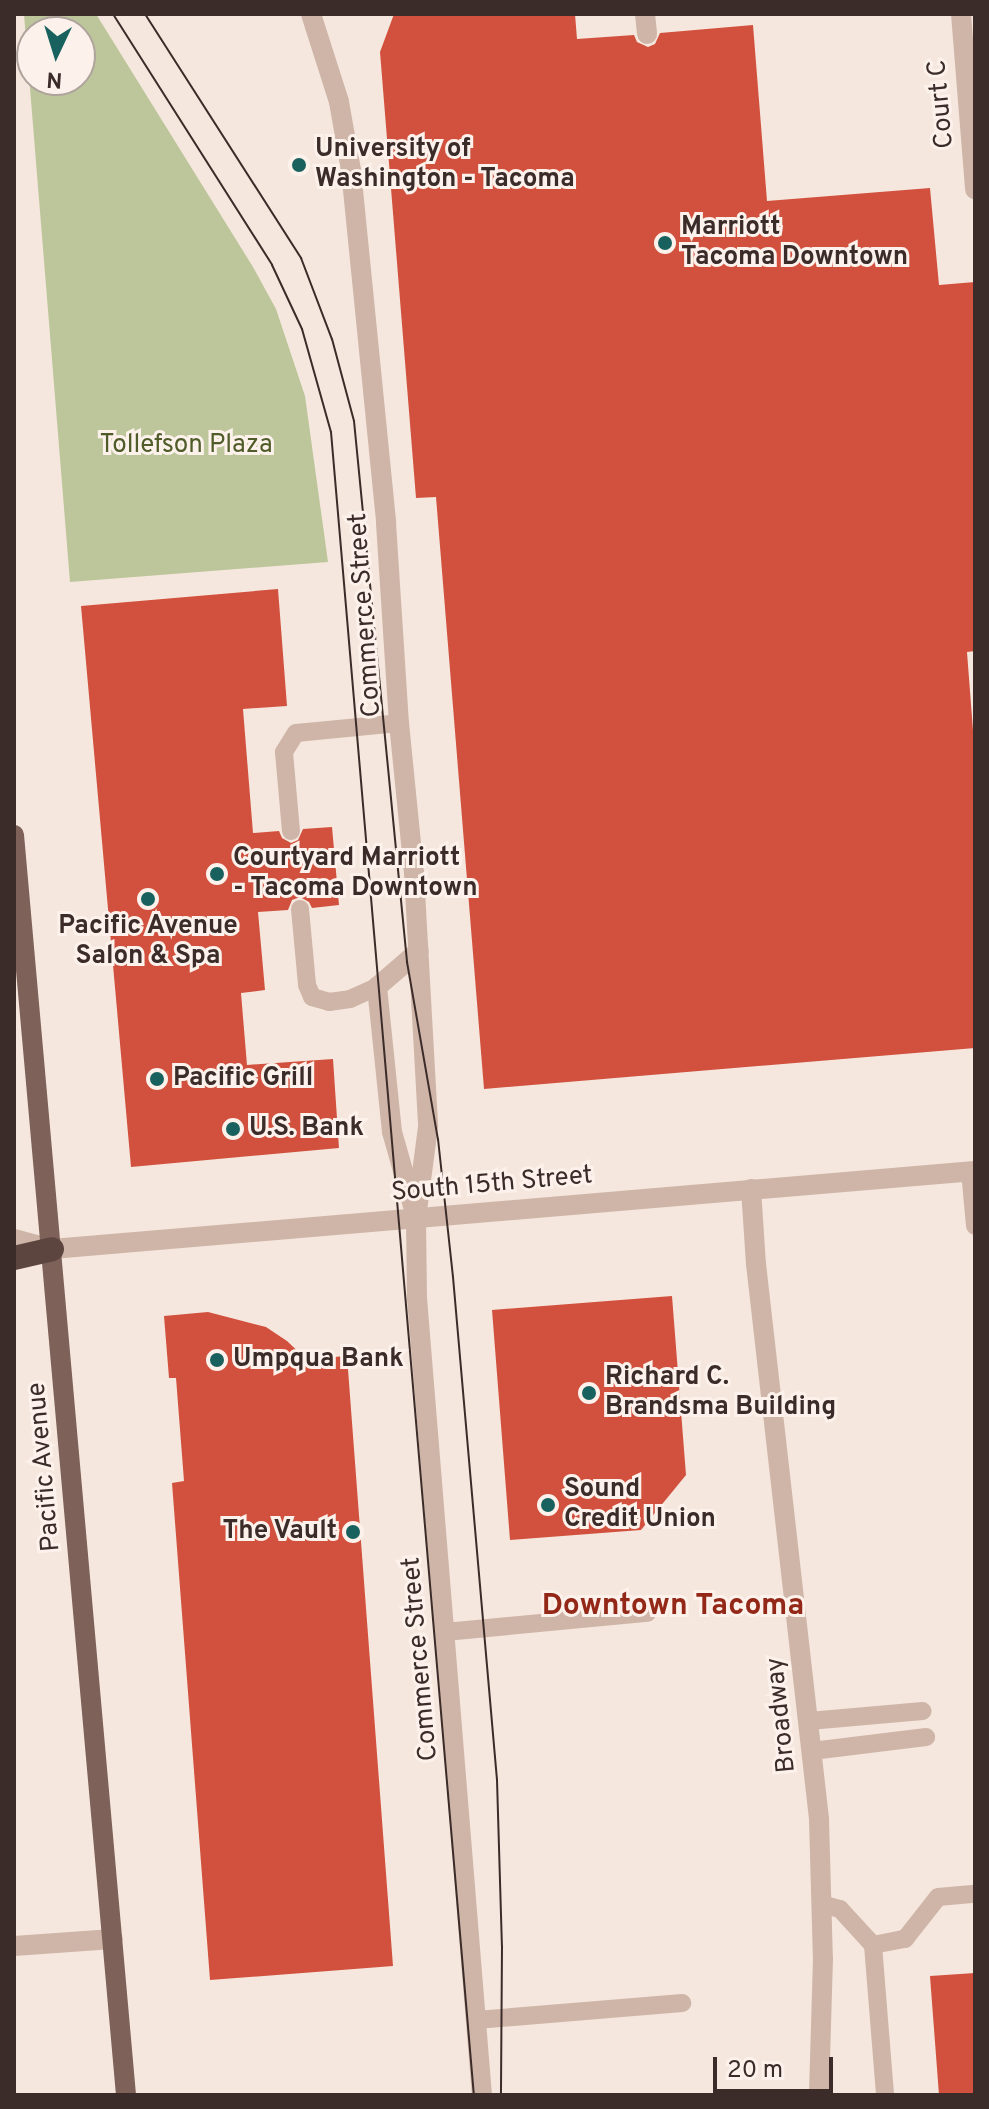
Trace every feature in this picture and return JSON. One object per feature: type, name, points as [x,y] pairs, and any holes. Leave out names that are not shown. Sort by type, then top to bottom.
[{"type":"highway","points":[[14,1258],[52,1249]]},
{"type":"main road","name":"Pacific Avenue","points":[[14,835],[126,2095]]},
{"type":"street","name":"Commerce Street","points":[[311,14],[339,102],[351,170],[386,523],[399,723],[419,951],[428,1127],[416,1218],[417,1298],[482,2095]]},
{"type":"street","name":"Court C","points":[[961,14],[975,189]]},
{"type":"street","points":[[377,987],[419,951]]},
{"type":"street","name":"Commerce Street","points":[[377,987],[392,1132],[416,1218]]},
{"type":"street","name":"South 15th Street","points":[[14,1239],[52,1249],[972,1171]]},
{"type":"street","name":"Broadway","points":[[751,1189],[756,1264],[819,1819],[819,2095]]},
{"type":"street","points":[[14,1946],[113,1939]]},
{"type":"lane","points":[[291,831],[284,752],[296,733],[399,723]]},
{"type":"lane","points":[[300,909],[307,985],[312,997],[329,1002],[340,1001],[377,987]]},
{"type":"lane","points":[[972,1171],[975,1226]]},
{"type":"lane","points":[[445,1632],[647,1613]]},
{"type":"lane","points":[[809,1721],[923,1711]]},
{"type":"lane","points":[[812,1751],[926,1737]]},
{"type":"lane","points":[[873,1945],[905,1939],[938,1897],[975,1894]]},
{"type":"lane","points":[[821,1904],[840,1909],[873,1945],[885,2095]]},
{"type":"lane","points":[[476,2020],[682,2003]]},
{"type":"green space","name":"Tollefson Plaza","points":[[24,14],[96,14],[253,267],[276,309],[305,396],[328,562],[70,582],[31,96],[96,96],[96,16]]},
{"type":"building","points":[[394,14],[575,14],[577,39],[634,35],[637,42],[648,47],[655,44],[660,33],[753,25],[767,201],[930,188],[939,285],[975,282],[975,651],[967,652],[975,756],[975,1048],[484,1089],[436,497],[416,498],[380,52]]},
{"type":"building","points":[[278,589],[287,706],[243,709],[253,833],[279,831],[282,838],[291,843],[298,840],[303,829],[332,827],[339,905],[312,908],[300,897],[292,900],[288,910],[258,912],[265,990],[241,993],[247,1065],[333,1059],[339,1148],[131,1167],[81,606]]},
{"type":"building","name":"Richard C. Brandsma Building","points":[[672,1296],[686,1475],[641,1530],[510,1540],[492,1310]]},
{"type":"building","points":[[208,1312],[266,1327],[306,1359],[347,1356],[393,1966],[210,1980],[172,1483],[184,1481],[176,1378],[169,1378],[164,1316]]},
{"type":"building","points":[[975,1973],[975,2095],[939,2095],[930,1976]]},
{"type":"tram line","points":[[113,14],[272,265],[302,329],[331,432],[474,2095]]},
{"type":"tram line","points":[[145,14],[301,258],[332,339],[354,421],[407,962],[438,1139],[453,1277],[497,1780],[502,1946],[501,2095]]},
{"type":"place","name":"University of Washington - Tacoma","points":[[299,165]]},
{"type":"place","name":"Marriott Tacoma Downtown","points":[[665,243]]},
{"type":"place","name":"Courtyard Marriott - Tacoma Downtown","points":[[217,874]]},
{"type":"place","name":"Pacific Avenue Salon & Spa","points":[[148,899]]},
{"type":"place","name":"Pacific Grill","points":[[157,1079]]},
{"type":"place","name":"U.S. Bank","points":[[233,1129]]},
{"type":"place","name":"Umpqua Bank","points":[[217,1360]]},
{"type":"place","name":"Richard C. Brandsma Building","points":[[589,1393]]},
{"type":"place","name":"Sound Credit Union","points":[[548,1505]]},
{"type":"place","name":"The Vault","points":[[353,1532]]},
{"type":"district","name":"Downtown Tacoma","points":[[673,1607]]}]
